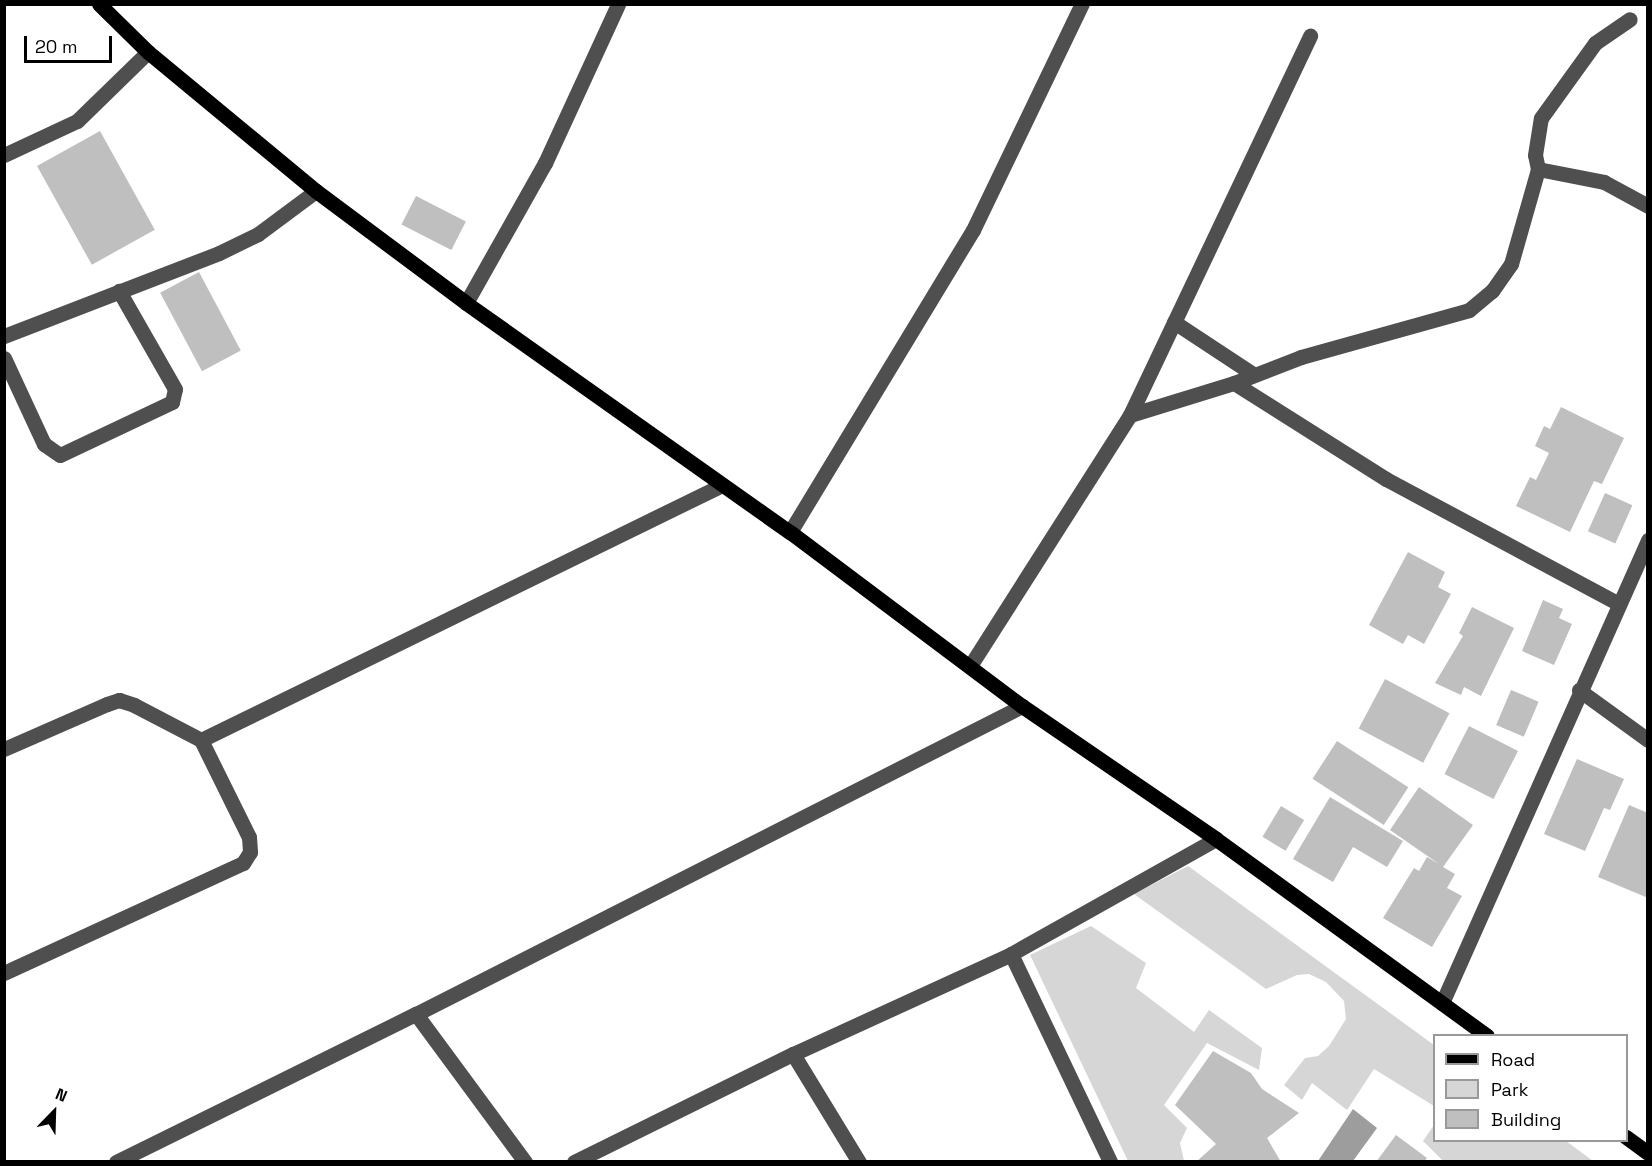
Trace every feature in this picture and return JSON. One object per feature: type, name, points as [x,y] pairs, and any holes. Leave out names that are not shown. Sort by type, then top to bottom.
[{"type":"main road","points":[[99,4],[148,52],[316,191],[466,303],[720,486],[790,532],[1022,706],[1216,839],[1486,1034]]},
{"type":"main road","points":[[1628,1139],[1647,1153]]},
{"type":"street","points":[[466,303],[545,163],[618,4]]},
{"type":"street","points":[[790,532],[973,230],[1082,4]]},
{"type":"street","points":[[1130,415],[1234,383],[1301,357],[1469,310],[1492,291],[1511,264],[1538,169],[1534,155],[1541,118],[1594,43],[1629,19]]},
{"type":"street","points":[[970,666],[1130,415],[1310,36]]},
{"type":"street","points":[[4,155],[77,121],[148,52]]},
{"type":"street","points":[[1538,169],[1604,182],[1647,206]]},
{"type":"street","points":[[4,336],[248,239],[316,191]]},
{"type":"street","points":[[4,358],[44,444],[60,455],[172,402],[175,389],[119,291]]},
{"type":"street","points":[[1174,322],[1253,374]]},
{"type":"street","points":[[1234,383],[1386,479],[1619,604]]},
{"type":"street","points":[[201,740],[720,486]]},
{"type":"street","points":[[1442,1003],[1647,540]]},
{"type":"street","points":[[1579,690],[1647,740]]},
{"type":"street","points":[[4,749],[119,700],[201,740],[249,837],[250,852],[243,863],[4,973]]},
{"type":"street","points":[[116,1161],[416,1014],[1022,706]]},
{"type":"street","points":[[574,1161],[794,1054],[1011,954],[1216,839]]},
{"type":"street","points":[[1011,954],[1110,1161]]},
{"type":"street","points":[[416,1014],[525,1161]]},
{"type":"street","points":[[794,1054],[859,1161]]},
{"type":"green space","points":[[1188,866],[1433,1044],[1433,1105],[1374,1069],[1347,1110],[1312,1083],[1302,1100],[1284,1085],[1305,1058],[1318,1056],[1329,1046],[1346,1019],[1344,1001],[1326,982],[1309,974],[1297,975],[1266,989],[1134,894]]},
{"type":"green space","points":[[1091,926],[1146,963],[1136,988],[1194,1032],[1209,1010],[1262,1048],[1259,1070],[1207,1043],[1164,1105],[1187,1128],[1180,1143],[1184,1161],[1128,1161],[1030,955]]},
{"type":"green space","points":[[1433,1126],[1433,1142],[1567,1142],[1593,1161],[1443,1161],[1423,1141]]},
{"type":"shaded area","points":[[1353,1109],[1377,1128],[1353,1161],[1318,1161]]},
{"type":"building","points":[[100,131],[155,230],[92,265],[37,166]]},
{"type":"building","points":[[416,196],[466,221],[451,250],[401,225]]},
{"type":"building","points":[[199,272],[241,351],[202,371],[160,293]]},
{"type":"building","points":[[1561,407],[1624,438],[1602,484],[1594,481],[1570,532],[1516,506],[1530,477],[1536,480],[1549,453],[1535,446],[1544,426],[1550,429]]},
{"type":"building","points":[[1605,493],[1632,505],[1615,544],[1588,531]]},
{"type":"building","points":[[1408,552],[1445,572],[1438,587],[1451,594],[1424,644],[1408,635],[1403,644],[1369,625]]},
{"type":"building","points":[[1543,600],[1563,609],[1559,618],[1572,624],[1554,665],[1522,651]]},
{"type":"building","points":[[1472,607],[1514,628],[1481,696],[1464,687],[1461,695],[1435,683],[1463,636],[1459,633]]},
{"type":"building","points":[[1385,679],[1449,713],[1423,763],[1359,728]]},
{"type":"building","points":[[1511,690],[1539,702],[1524,737],[1496,725]]},
{"type":"building","points":[[1469,726],[1518,751],[1493,799],[1444,774]]},
{"type":"building","points":[[1337,741],[1408,787],[1384,825],[1312,779]]},
{"type":"building","points":[[1577,759],[1624,779],[1610,810],[1604,808],[1585,851],[1544,834]]},
{"type":"building","points":[[1419,787],[1473,825],[1443,867],[1455,874],[1447,888],[1462,896],[1432,947],[1383,918],[1414,868],[1419,871],[1427,857],[1439,864],[1390,830]]},
{"type":"building","points":[[1330,797],[1403,841],[1387,867],[1353,847],[1333,882],[1293,859]]},
{"type":"building","points":[[1629,805],[1648,813],[1648,898],[1598,877]]},
{"type":"building","points":[[1281,806],[1304,820],[1286,851],[1262,837]]},
{"type":"building","points":[[1213,1051],[1251,1073],[1262,1089],[1299,1113],[1267,1138],[1281,1162],[1196,1162],[1216,1144],[1175,1105]]},
{"type":"building","points":[[1396,1135],[1427,1158],[1424,1162],[1376,1162]]}]
